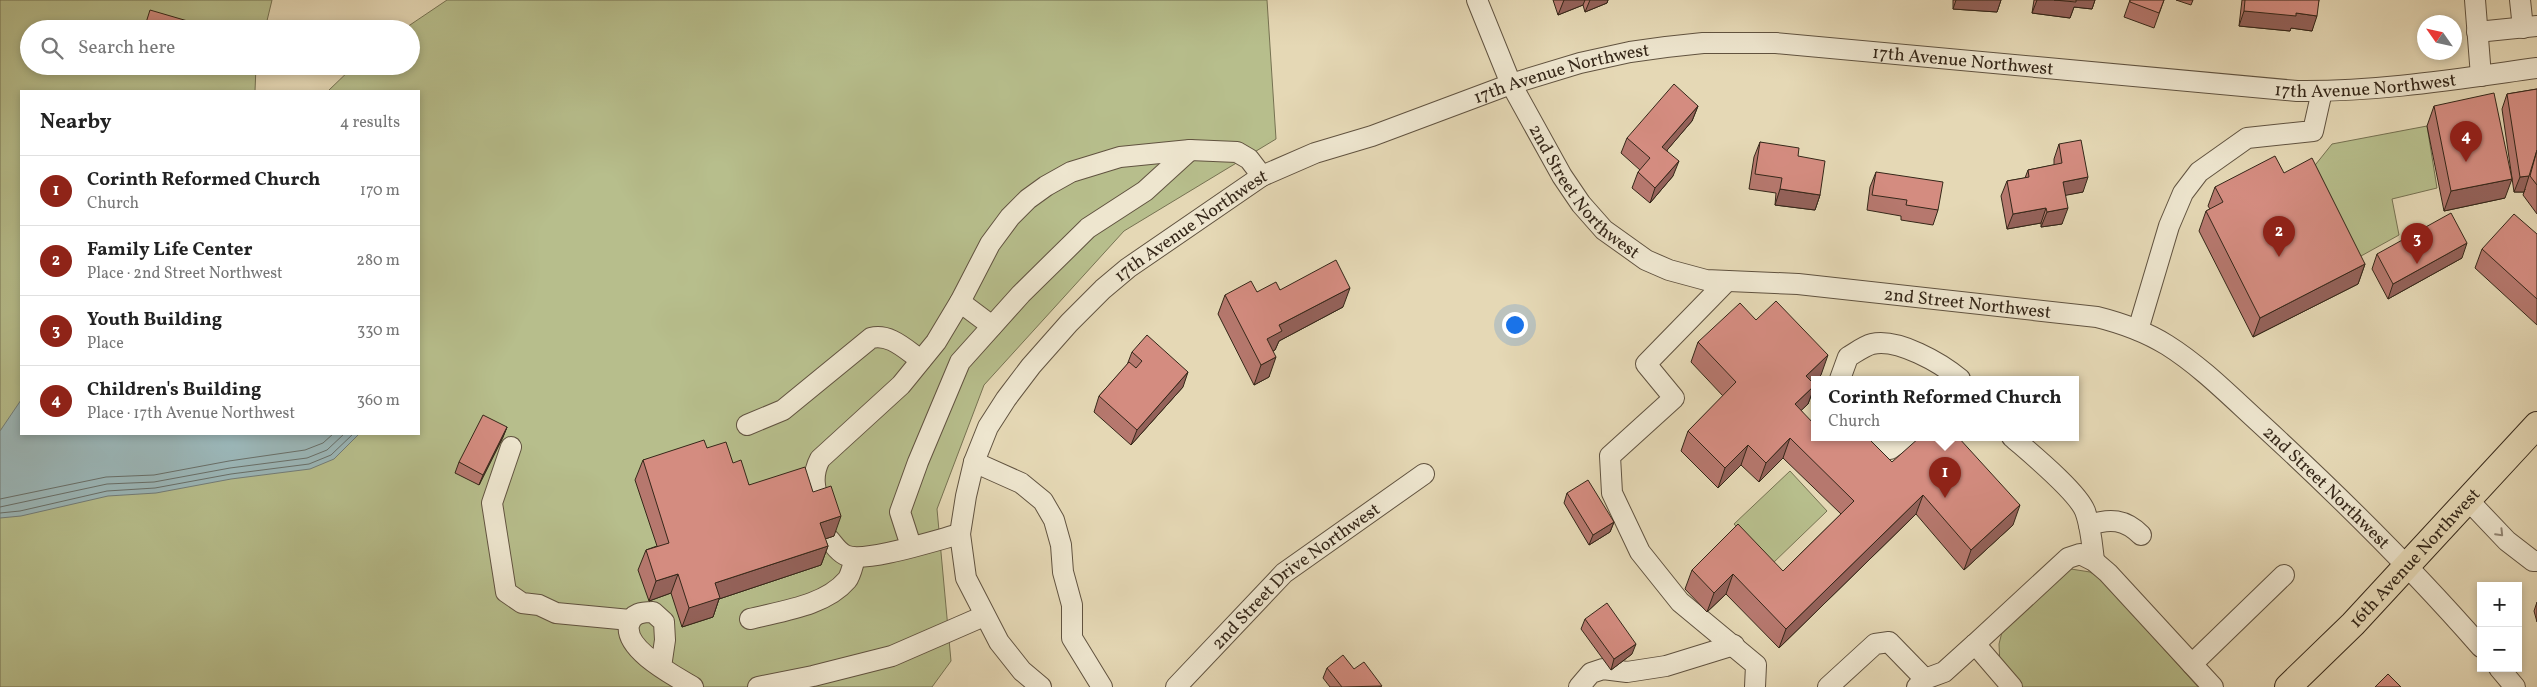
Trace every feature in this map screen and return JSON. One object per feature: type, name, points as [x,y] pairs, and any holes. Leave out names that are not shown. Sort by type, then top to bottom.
[{"type":"main road","name":"16th Avenue Northwest","points":[[2288,687],[2353,624],[2537,425]]},
{"type":"street","name":"2nd Street Northwest","points":[[1476,0],[1511,84],[1562,176],[1581,204],[1604,230],[1634,254],[1669,270],[1706,280],[1798,284],[2097,317],[2138,330],[2166,344],[2192,363],[2304,463],[2407,566],[2477,643]]},
{"type":"street","points":[[2474,0],[2481,76]]},
{"type":"street","points":[[2477,32],[2530,27],[2520,0]]},
{"type":"street","name":"17th Avenue Northwest","points":[[1041,687],[1022,671],[999,642],[966,578],[960,534],[974,462],[988,427],[1006,399],[1069,323],[1128,268],[1262,176],[1315,153],[1372,136],[1511,84],[1580,63],[1630,52],[1702,43],[1776,42],[2297,91],[2400,88],[2537,68]]},
{"type":"street","points":[[2138,330],[2169,226],[2183,193],[2199,172],[2247,138],[2313,131],[2322,91]]},
{"type":"street","points":[[820,507],[814,483],[816,466],[820,459],[901,385],[922,360],[936,342],[960,302],[990,244],[1010,216],[1028,199],[1071,172],[1120,157],[1190,150],[1237,152],[1249,159],[1262,176]]},
{"type":"street","points":[[911,546],[900,512],[918,462],[960,362],[1021,294],[1088,228],[1145,191],[1190,150]]},
{"type":"street","points":[[1727,281],[1646,364],[1674,398],[1610,456],[1612,493],[1640,552],[1680,602],[1756,665],[1758,686]]},
{"type":"street","points":[[960,302],[992,326]]},
{"type":"street","points":[[747,425],[783,410],[872,338],[880,336],[889,338],[922,360]]},
{"type":"street","points":[[1841,376],[1848,357],[1872,344],[1898,346],[1930,358],[1956,376]]},
{"type":"street","points":[[1882,441],[1890,449],[1901,441]]},
{"type":"street","points":[[2016,441],[2072,494],[2084,509],[2089,525],[2094,560]]},
{"type":"street","points":[[511,447],[492,502],[506,592],[522,603],[539,605],[556,613],[630,620],[640,612],[653,612],[664,622],[665,640],[661,667]]},
{"type":"street","points":[[974,462],[1021,483],[1043,501],[1054,520],[1061,544],[1063,572],[1072,605],[1072,638],[1102,687]]},
{"type":"street","name":"2nd Street Drive Northwest","points":[[1176,687],[1284,573],[1424,474]]},
{"type":"street","points":[[2468,500],[2507,541],[2533,561],[2537,561]]},
{"type":"street","points":[[2089,525],[2103,520],[2120,521],[2133,527],[2141,536]]},
{"type":"street","points":[[828,538],[838,551],[855,558],[864,558],[960,534]]},
{"type":"street","points":[[1828,687],[1875,644],[1889,642],[1934,681],[2068,558],[2080,554],[2094,560],[2213,687]]},
{"type":"street","points":[[750,619],[813,602],[831,592],[848,579],[855,558]]},
{"type":"street","points":[[2192,664],[2284,575]]},
{"type":"street","points":[[758,687],[814,676],[892,656],[984,616]]},
{"type":"street","points":[[630,620],[629,637],[636,648],[661,667],[693,687]]},
{"type":"street","points":[[1975,644],[2012,687]]},
{"type":"street","points":[[1579,687],[1592,672],[1627,672],[1666,666],[1734,646]]},
{"type":"street","points":[[2502,672],[2515,687]]},
{"type":"green space","points":[[0,0],[272,0],[267,20],[20,20],[20,75],[256,75],[255,90],[20,90],[20,435],[420,435],[420,90],[329,90],[345,75],[420,75],[420,20],[417,20],[447,0],[1267,0],[1276,139],[1124,231],[984,385],[937,509],[951,661],[932,687],[0,687]]},
{"type":"green space","points":[[2427,126],[2437,188],[2392,199],[2399,235],[2352,261],[2304,179],[2332,144]]},
{"type":"green space","points":[[1790,471],[1827,511],[1772,564],[1734,524]]},
{"type":"green space","points":[[2071,569],[2090,572],[2101,579],[2198,687],[2019,687],[2000,667],[1999,644],[2003,628]]},
{"type":"water","points":[[20,401],[20,435],[358,435],[334,459],[310,469],[231,479],[156,493],[108,496],[21,516],[0,518],[0,431]]},
{"type":"building","points":[[2054,0],[2076,0],[2076,2]]},
{"type":"building","points":[[2130,0],[2164,0],[2159,13],[2130,2]]},
{"type":"building","points":[[2245,0],[2319,0],[2317,16],[2296,13],[2296,16],[2244,11]]},
{"type":"building","points":[[150,10],[184,20],[147,20]]},
{"type":"building","points":[[1674,84],[1698,106],[1662,147],[1679,161],[1655,188],[1638,172],[1650,158],[1627,138]]},
{"type":"building","points":[[2537,89],[2537,150],[2529,176],[2520,177],[2507,94]]},
{"type":"building","points":[[2494,93],[2512,179],[2451,191],[2434,106]]},
{"type":"building","points":[[2081,140],[2088,177],[2063,182],[2068,208],[2047,212],[2046,208],[2013,214],[2007,181],[2029,177],[2028,170],[2062,163],[2059,144]]},
{"type":"building","points":[[1760,142],[1799,148],[1798,156],[1825,161],[1820,195],[1780,189],[1782,178],[1755,174]]},
{"type":"building","points":[[2537,150],[2537,185],[2530,176]]},
{"type":"building","points":[[2275,156],[2284,173],[2312,158],[2365,264],[2260,318],[2206,211],[2223,202],[2215,187]]},
{"type":"building","points":[[1876,172],[1943,182],[1938,210],[1906,205],[1907,200],[1872,195]]},
{"type":"building","points":[[2451,213],[2467,243],[2393,284],[2377,254]]},
{"type":"building","points":[[2514,214],[2537,234],[2537,299],[2482,249]]},
{"type":"building","points":[[1336,260],[1350,288],[1279,325],[1282,331],[1267,339],[1276,357],[1261,365],[1225,295],[1251,281],[1257,292],[1276,282],[1280,290]]},
{"type":"building","points":[[1776,301],[1828,355],[1806,376],[1811,381],[1811,389],[1795,404],[1811,421],[1811,441],[1871,441],[1892,462],[1916,441],[1962,441],[2020,505],[1971,550],[1923,495],[1786,629],[1733,574],[1714,593],[1692,570],[1738,524],[1783,571],[1854,501],[1790,438],[1766,463],[1748,445],[1725,468],[1688,431],[1736,382],[1698,342],[1740,303],[1756,320]]},
{"type":"building","points":[[1147,335],[1188,372],[1137,430],[1099,396],[1129,362],[1136,368],[1142,361],[1132,352]]},
{"type":"building","points":[[483,415],[507,427],[483,475],[459,462]]},
{"type":"building","points":[[704,440],[707,448],[726,442],[733,463],[741,460],[749,485],[805,467],[813,492],[831,486],[841,516],[820,523],[828,546],[715,583],[720,598],[689,608],[678,574],[656,581],[646,550],[669,543],[643,460]]},
{"type":"building","points":[[1588,480],[1614,522],[1593,535],[1567,493]]},
{"type":"building","points":[[1607,603],[1636,644],[1614,659],[1585,619]]},
{"type":"building","points":[[1343,655],[1354,669],[1364,662],[1382,686],[1342,687],[1327,668]]},
{"type":"building","points":[[2388,674],[2401,687],[2375,687]]},
{"type":"place","name":"Children's Building","points":[[2466,162]]},
{"type":"place","name":"Family Life Center","points":[[2279,257]]},
{"type":"place","name":"Youth Building","points":[[2417,264]]},
{"type":"place","name":"Corinth Reformed Church","points":[[1945,498]]}]
